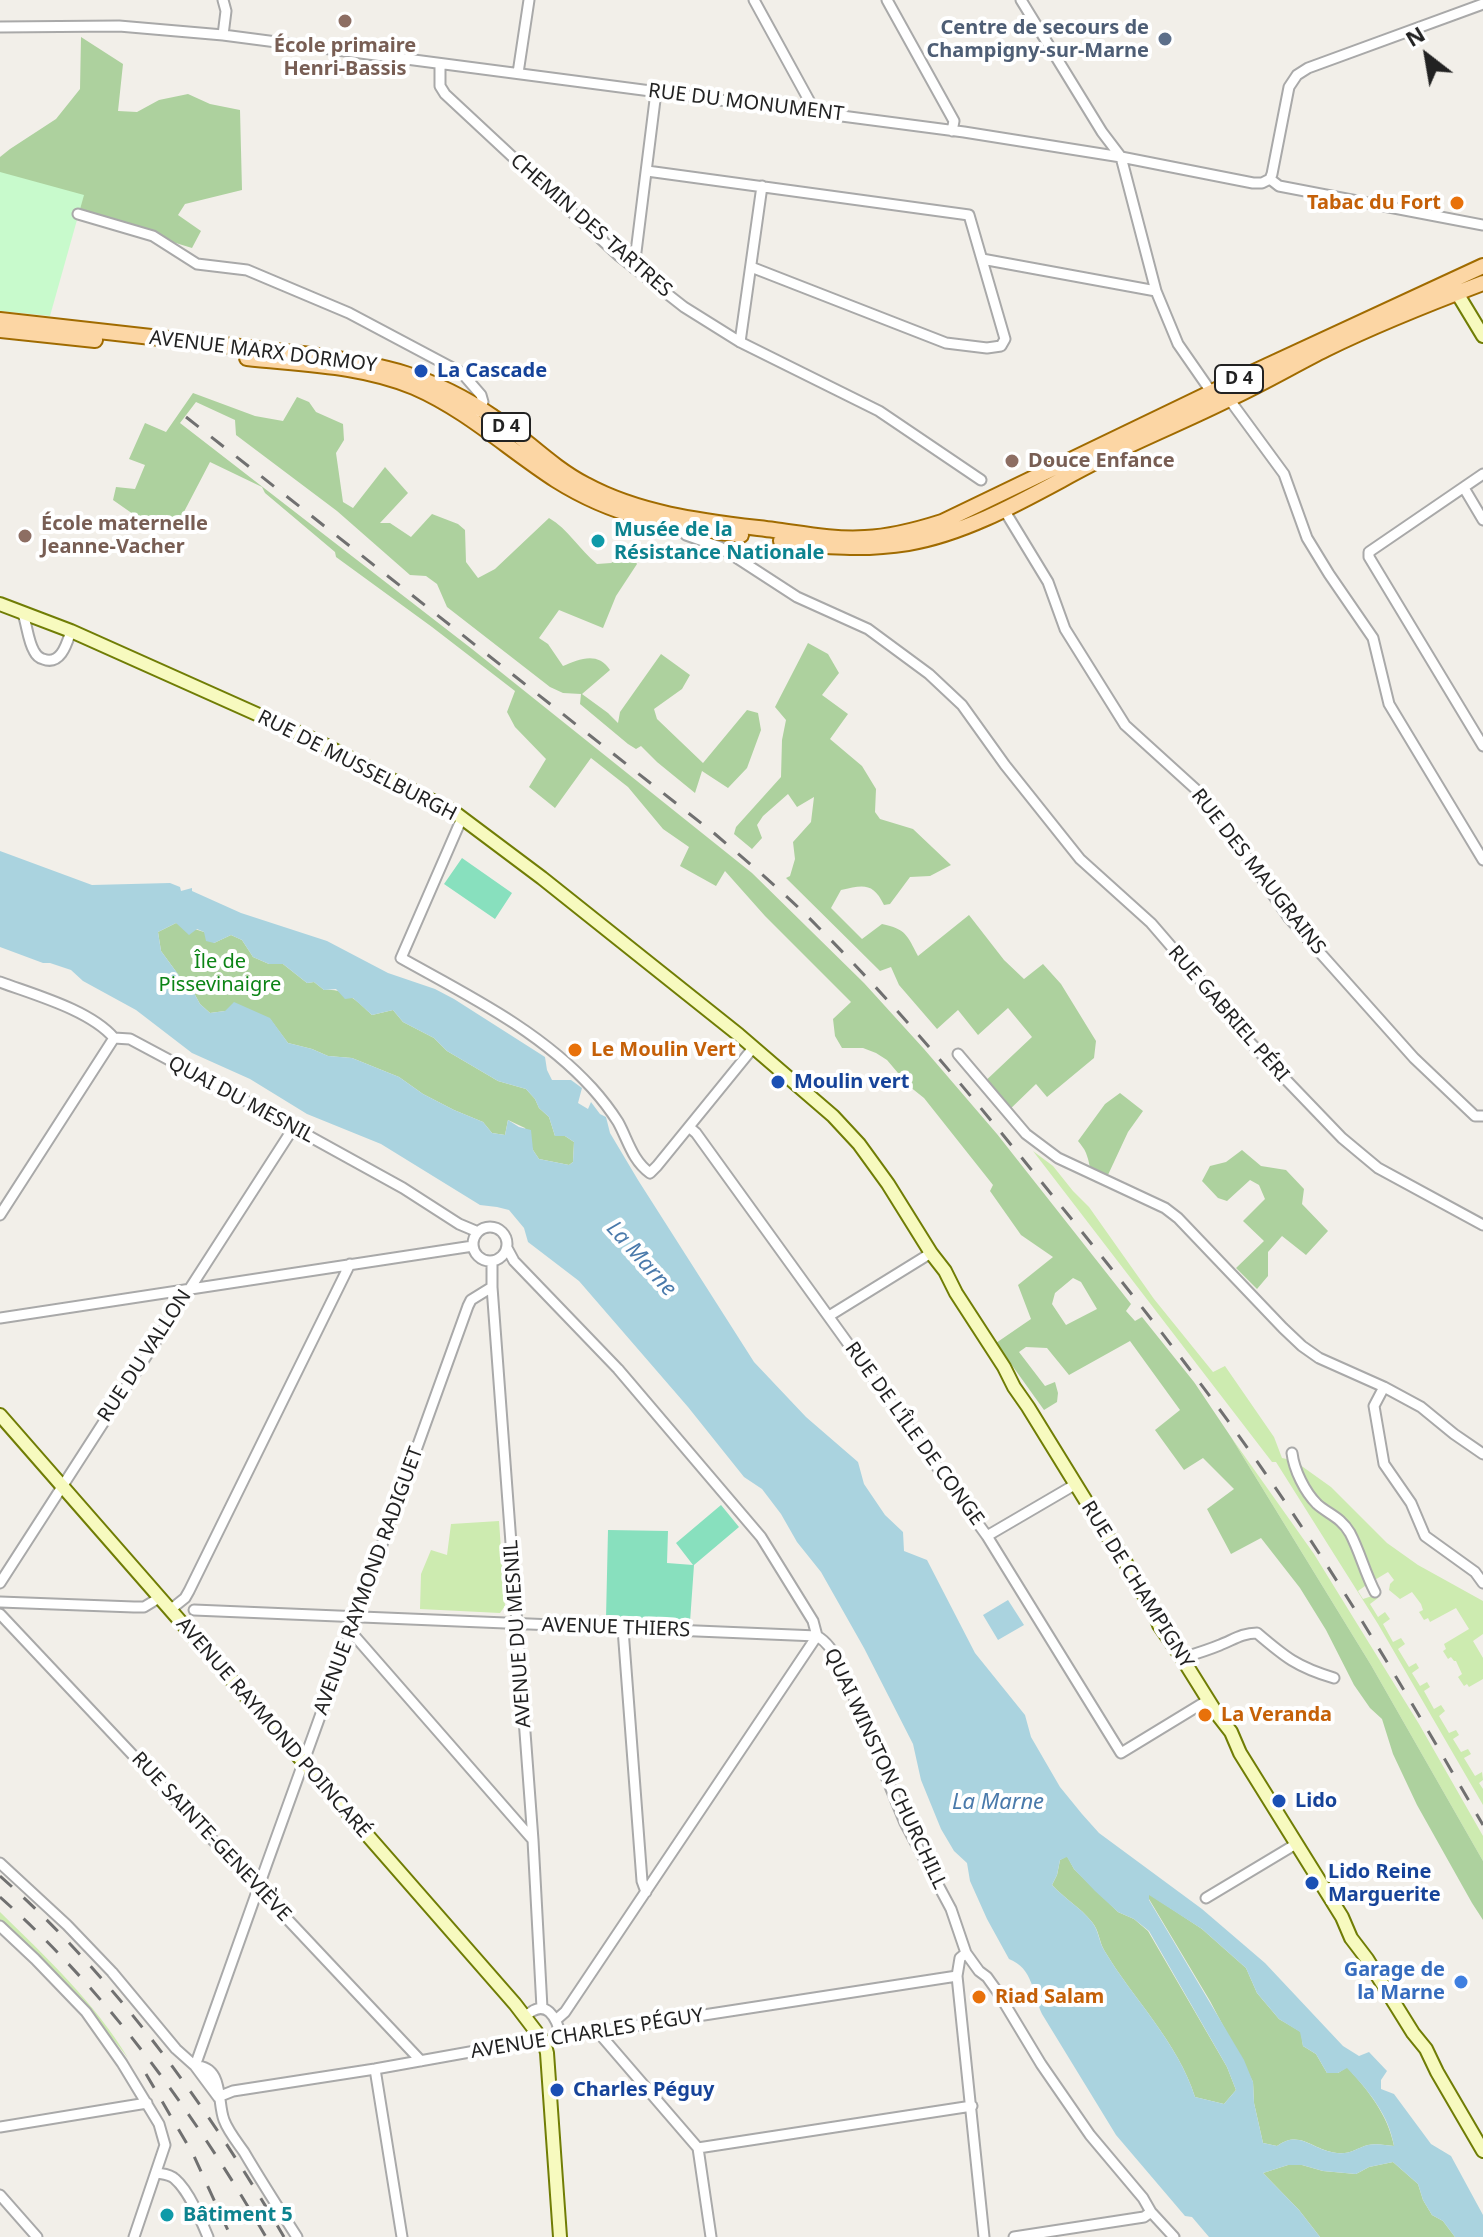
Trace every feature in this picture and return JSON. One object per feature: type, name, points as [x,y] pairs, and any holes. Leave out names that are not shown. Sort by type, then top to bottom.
[{"type":"main road","name":"AVENUE MARX DORMOY","points":[[0,320],[355,361],[423,378],[459,395],[476,413],[557,480],[597,503],[640,519],[681,522],[819,546],[865,548],[946,533],[1212,393],[1483,266]]},
{"type":"main road","name":"AVENUE MARX DORMOY","points":[[1000,502],[1229,399],[1328,349],[1483,283]]},
{"type":"main road","name":"AVENUE MARX DORMOY","points":[[0,330],[359,372],[413,387],[453,407],[476,413]]},
{"type":"street","points":[[223,0],[226,11],[223,35]]},
{"type":"street","points":[[518,73],[529,0]]},
{"type":"street","points":[[754,0],[812,111]]},
{"type":"street","points":[[887,0],[954,121],[952,131]]},
{"type":"street","points":[[1021,0],[1110,145],[1121,157],[1156,291],[1178,344],[1212,393],[1229,399],[1284,474],[1307,538],[1373,638],[1389,704],[1483,860]]},
{"type":"street","points":[[1270,179],[1289,87],[1297,75],[1483,4]]},
{"type":"street","name":"RUE DU MONUMENT","points":[[0,27],[119,26],[223,35],[812,111],[1121,157],[1253,183],[1270,179],[1284,187],[1483,225]]},
{"type":"street","name":"CHEMIN DES TARTRES","points":[[440,64],[440,86],[445,94],[619,256],[684,307],[740,342],[879,411],[981,480]]},
{"type":"street","points":[[634,268],[656,92]]},
{"type":"street","points":[[647,171],[761,190],[969,215],[1005,339],[1001,346],[987,348],[946,343],[751,267]]},
{"type":"street","points":[[740,342],[761,190]]},
{"type":"street","points":[[78,214],[153,236],[197,264],[247,270],[349,313],[462,373],[481,395],[483,402],[476,413]]},
{"type":"street","points":[[982,259],[1156,291]]},
{"type":"street","points":[[1457,293],[1483,336]]},
{"type":"street","points":[[1483,474],[1372,549],[1369,557],[1483,746]]},
{"type":"street","points":[[1464,488],[1483,520]]},
{"type":"street","name":"RUE DES MAUGRAINS","points":[[1000,502],[1048,582],[1065,629],[1125,725],[1201,794],[1289,918],[1414,1058],[1479,1116]]},
{"type":"street","name":"RUE GABRIEL PÉRI","points":[[681,522],[686,535],[720,547],[797,597],[855,623],[929,674],[962,705],[1080,859],[1151,923],[1244,1036],[1342,1138],[1378,1168],[1483,1225]]},
{"type":"street","name":"RUE DE MUSSELBURGH","points":[[0,604],[71,631],[317,741],[462,818],[542,878],[753,1048]]},
{"type":"street","points":[[23,614],[32,648],[41,659],[49,661],[57,658],[71,631]]},
{"type":"street","points":[[462,818],[401,958],[472,996],[549,1048],[593,1090],[615,1118],[639,1165],[650,1173],[657,1166],[753,1048]]},
{"type":"street","name":"QUAI DU MESNIL","points":[[0,982],[45,997],[94,1021],[105,1027],[114,1038],[130,1039],[276,1117],[292,1130],[307,1135],[403,1188],[459,1224],[478,1232]]},
{"type":"street","points":[[0,1215],[114,1038]]},
{"type":"street","name":"RUE DE CHAMPIGNY","points":[[753,1048],[833,1116],[859,1144],[888,1184],[1110,1540],[1122,1554],[1159,1625],[1231,1732],[1240,1753],[1342,1917],[1351,1938],[1426,2049],[1483,2151]]},
{"type":"street","points":[[958,1054],[1026,1134],[1058,1158],[1165,1208],[1178,1218],[1302,1346],[1319,1358],[1421,1407],[1483,1454]]},
{"type":"street","name":"RUE DE L'ÎLE DE CONGE","points":[[689,1127],[987,1536],[1121,1753],[1208,1700]]},
{"type":"street","name":"RUE DU VALLON","points":[[0,1583],[292,1130]]},
{"type":"street","points":[[487,1227],[498,1229],[506,1237],[507,1248],[501,1257],[492,1261],[477,1256],[473,1246],[478,1232],[487,1227]]},
{"type":"street","points":[[0,1318],[473,1246]]},
{"type":"street","name":"QUAI WINSTON CHURCHILL","points":[[507,1248],[514,1261],[618,1369],[761,1537],[813,1621],[817,1636],[824,1640],[841,1666],[905,1823],[951,1909],[966,1953],[997,1991],[1041,2064],[1090,2135],[1174,2237]]},
{"type":"street","points":[[829,1316],[931,1253]]},
{"type":"street","name":"AVENUE DU MESNIL","points":[[492,1261],[542,2008]]},
{"type":"street","points":[[170,1610],[185,1598],[350,1264]]},
{"type":"street","name":"AVENUE RAYMOND RADIGUET","points":[[195,2066],[468,1306],[471,1300],[492,1287]]},
{"type":"street","points":[[1384,1387],[1374,1406],[1384,1464],[1411,1503],[1425,1536],[1475,1572],[1483,1583]]},
{"type":"street","name":"AVENUE RAYMOND POINCARÉ","points":[[0,1415],[544,2042]]},
{"type":"street","points":[[1292,1453],[1293,1465],[1303,1486],[1319,1506],[1337,1517],[1349,1530],[1375,1592]]},
{"type":"street","points":[[987,1536],[1076,1484]]},
{"type":"street","points":[[0,1602],[144,1607],[159,1598]]},
{"type":"street","points":[[182,1623],[194,1610],[193,1604],[185,1598]]},
{"type":"street","name":"AVENUE THIERS","points":[[194,1610],[817,1636]]},
{"type":"street","name":"RUE SAINTE-GENEVIÈVE","points":[[0,1614],[421,2061]]},
{"type":"street","points":[[623,1629],[642,1881],[646,1892]]},
{"type":"street","points":[[352,1633],[533,1840]]},
{"type":"street","points":[[1182,1658],[1240,1636],[1257,1633],[1284,1657],[1307,1670],[1334,1678]]},
{"type":"street","points":[[557,2019],[565,2012],[817,1636]]},
{"type":"street","points":[[1206,1898],[1296,1844]]},
{"type":"street","points":[[0,1863],[67,1925],[112,1972],[176,2049],[195,2066],[218,2097],[224,2121],[297,2237]]},
{"type":"street","points":[[0,1926],[86,2012],[159,2124],[165,2145],[134,2237]]},
{"type":"street","points":[[966,1953],[960,1958],[957,1976],[984,2237]]},
{"type":"street","name":"AVENUE CHARLES PÉGUY","points":[[218,2097],[233,2091],[531,2041],[544,2042],[957,1976]]},
{"type":"street","points":[[525,2017],[532,2010],[542,2008],[551,2012],[557,2019],[561,2037]]},
{"type":"street","points":[[598,2032],[698,2148],[711,2237]]},
{"type":"street","points":[[544,2042],[560,2237]]},
{"type":"street","points":[[375,2069],[402,2237]]},
{"type":"street","points":[[0,2127],[147,2103]]},
{"type":"street","points":[[698,2148],[972,2106]]},
{"type":"street","points":[[157,2173],[177,2180],[208,2237]]},
{"type":"street","points":[[0,2195],[37,2237]]},
{"type":"street","points":[[1014,2237],[1144,2217],[1151,2212]]},
{"type":"green space","points":[[81,37],[123,64],[118,111],[137,112],[159,100],[188,94],[210,104],[240,110],[242,190],[185,204],[178,215],[201,231],[192,248],[0,189],[0,157],[56,119],[80,89]]},
{"type":"green space","points":[[0,172],[84,195],[50,316],[0,311]]},
{"type":"green space","points":[[193,393],[255,416],[283,421],[297,397],[309,402],[316,412],[343,424],[344,440],[336,453],[343,502],[353,508],[385,467],[408,493],[380,523],[390,523],[411,537],[432,514],[458,524],[465,530],[466,562],[478,578],[495,569],[549,518],[597,564],[611,563],[630,552],[637,564],[616,596],[603,628],[559,610],[539,638],[548,644],[563,666],[588,658],[605,664],[610,670],[582,694],[618,723],[620,712],[661,654],[690,675],[682,689],[654,709],[657,719],[703,763],[747,710],[758,713],[761,730],[747,768],[728,788],[702,771],[695,793],[641,746],[636,749],[628,744],[580,704],[581,694],[563,693],[550,687],[447,607],[437,584],[426,576],[410,575],[337,511],[236,435],[235,420],[196,402],[180,423],[472,649],[752,873],[864,983],[924,1049],[997,1134],[1131,1304],[1126,1311],[1135,1321],[1142,1317],[1194,1382],[1231,1437],[1371,1665],[1483,1861],[1483,1920],[1417,1805],[1393,1754],[1382,1719],[1354,1685],[1300,1588],[1261,1538],[1231,1554],[1207,1509],[1234,1489],[1203,1458],[1184,1470],[1155,1430],[1180,1410],[1130,1341],[1069,1375],[1047,1348],[1026,1347],[1019,1352],[1045,1386],[1055,1382],[1057,1402],[1044,1410],[996,1343],[1031,1319],[1018,1285],[1053,1257],[1021,1235],[990,1191],[993,1185],[924,1098],[887,1060],[863,1048],[842,1048],[835,1036],[833,1019],[851,1002],[725,871],[716,886],[680,866],[689,847],[663,829],[628,787],[591,758],[555,808],[529,787],[546,759],[515,727],[507,712],[515,691],[336,557],[335,552],[265,493],[262,487],[210,462],[175,529],[133,514],[113,500],[116,487],[135,489],[145,465],[129,459],[145,423],[166,432]],"holes":[[[1073,1278],[1081,1282],[1097,1309],[1066,1325],[1052,1304],[1055,1293]]]},
{"type":"green space","points":[[808,643],[828,654],[839,673],[822,695],[848,714],[830,739],[862,766],[876,789],[875,812],[880,819],[913,829],[951,865],[930,876],[910,877],[890,904],[884,905],[876,892],[861,886],[841,890],[831,908],[862,939],[882,924],[896,928],[908,938],[918,956],[969,915],[1004,960],[1024,979],[1043,964],[1061,984],[1096,1041],[1094,1058],[1047,1097],[1036,1084],[1004,1115],[980,1086],[1032,1037],[1008,1008],[978,1035],[958,1010],[937,1029],[899,985],[891,967],[880,971],[786,878],[790,876],[795,859],[793,842],[811,822],[814,797],[797,807],[788,794],[757,825],[762,838],[752,849],[734,834],[736,827],[781,777],[786,720],[775,707]]},
{"type":"green space","points":[[462,858],[512,893],[495,919],[444,884]]},
{"type":"green space","name":"Île de Pissevinaigre","points":[[176,923],[204,932],[214,943],[231,935],[242,940],[253,957],[269,964],[283,964],[307,983],[314,982],[324,990],[344,993],[372,1015],[393,1010],[403,1022],[434,1038],[447,1051],[498,1081],[526,1089],[549,1117],[555,1136],[565,1136],[574,1142],[573,1162],[569,1165],[539,1159],[525,1128],[508,1120],[505,1135],[492,1133],[483,1122],[423,1094],[399,1077],[352,1058],[328,1056],[288,1043],[270,1019],[225,1011],[210,1013],[161,951],[158,932]]},
{"type":"green space","points":[[1120,1093],[1143,1111],[1128,1132],[1107,1177],[1090,1168],[1078,1141],[1105,1104]]},
{"type":"green space","points":[[1242,1150],[1261,1166],[1286,1170],[1304,1189],[1302,1204],[1328,1231],[1306,1255],[1282,1236],[1268,1252],[1268,1276],[1257,1289],[1236,1268],[1264,1241],[1243,1221],[1265,1199],[1259,1185],[1250,1180],[1227,1201],[1218,1198],[1202,1181],[1210,1166],[1226,1162]]},
{"type":"green space","points":[[1033,1151],[1053,1166],[1089,1207],[1154,1299],[1213,1372],[1225,1366],[1274,1437],[1282,1458],[1291,1460],[1302,1487],[1346,1530],[1365,1575],[1365,1586],[1358,1591],[1363,1599],[1378,1598],[1370,1604],[1378,1617],[1385,1612],[1390,1619],[1383,1624],[1393,1642],[1401,1638],[1405,1644],[1398,1649],[1409,1667],[1416,1663],[1419,1668],[1412,1673],[1420,1686],[1427,1682],[1430,1687],[1424,1691],[1434,1709],[1441,1705],[1445,1711],[1439,1716],[1449,1733],[1456,1730],[1459,1735],[1453,1739],[1461,1752],[1468,1749],[1471,1754],[1464,1758],[1475,1776],[1482,1772],[1483,1780],[1479,1783],[1483,1789],[1483,1805],[1378,1624],[1276,1462],[1272,1462]]},
{"type":"green space","points":[[1231,1437],[1314,1554],[1419,1724],[1483,1836],[1483,1861],[1371,1665]]},
{"type":"green space","points":[[1296,1462],[1331,1487],[1387,1543],[1418,1565],[1483,1601],[1483,1634],[1473,1641],[1483,1658],[1483,1679],[1469,1687],[1467,1684],[1464,1686],[1458,1677],[1462,1674],[1456,1661],[1451,1657],[1448,1659],[1443,1651],[1446,1649],[1444,1644],[1469,1629],[1456,1608],[1430,1622],[1428,1618],[1424,1620],[1419,1612],[1423,1610],[1421,1604],[1412,1592],[1400,1599],[1389,1590],[1394,1580],[1388,1572],[1373,1581],[1356,1544],[1305,1489]]},
{"type":"green space","points":[[721,1505],[739,1527],[694,1565],[690,1622],[606,1618],[608,1530],[668,1531],[667,1563],[693,1565],[676,1543]]},
{"type":"green space","points":[[499,1521],[505,1606],[500,1613],[420,1609],[421,1574],[431,1550],[447,1555],[451,1524]]},
{"type":"green space","points":[[1067,1856],[1074,1869],[1118,1912],[1134,1919],[1148,1931],[1227,2067],[1236,2090],[1224,2104],[1195,2097],[1178,2058],[1104,1950],[1094,1925],[1052,1885],[1060,1860]]},
{"type":"green space","points":[[1149,1894],[1202,1929],[1246,1968],[1257,1993],[1279,2019],[1301,2032],[1303,2046],[1316,2054],[1327,2073],[1338,2073],[1347,2067],[1376,2104],[1394,2146],[1371,2144],[1341,2153],[1300,2140],[1285,2141],[1277,2146],[1263,2143],[1254,2103],[1253,2082],[1210,2001],[1149,1899]]},
{"type":"green space","points":[[0,1912],[52,1963],[101,2018],[128,2058],[67,1986],[0,1920]]},
{"type":"green space","points":[[1393,2162],[1418,2184],[1432,2215],[1443,2221],[1455,2237],[1320,2237],[1263,2173],[1288,2165],[1302,2165],[1323,2171],[1356,2174],[1369,2167]]},
{"type":"water","name":"La Marne","points":[[0,851],[92,885],[170,883],[180,887],[181,891],[192,888],[192,891],[241,913],[327,941],[388,973],[435,989],[545,1057],[552,1080],[571,1080],[582,1088],[578,1103],[588,1109],[591,1102],[606,1117],[610,1133],[638,1180],[754,1362],[806,1417],[858,1462],[864,1484],[885,1515],[903,1532],[904,1551],[927,1560],[975,1653],[1025,1715],[1031,1737],[1060,1787],[1099,1833],[1202,1909],[1265,1963],[1343,2046],[1359,2056],[1369,2052],[1387,2071],[1381,2080],[1381,2089],[1394,2094],[1431,2144],[1451,2156],[1483,2215],[1483,2237],[1455,2237],[1443,2221],[1432,2215],[1418,2184],[1393,2162],[1369,2167],[1356,2174],[1323,2171],[1302,2165],[1288,2165],[1263,2173],[1320,2237],[1209,2237],[1192,2217],[1185,2216],[1116,2135],[1042,2014],[1028,1975],[1009,1959],[970,1881],[967,1863],[954,1851],[941,1829],[921,1780],[913,1744],[821,1572],[762,1489],[744,1477],[579,1281],[528,1242],[524,1228],[509,1210],[480,1205],[381,1144],[307,1114],[250,1079],[192,1053],[136,1010],[83,981],[71,970],[0,947]],"holes":[[[176,923],[189,935],[197,929],[204,932],[206,941],[214,943],[231,935],[242,940],[253,957],[269,964],[283,964],[307,983],[314,982],[324,990],[336,989],[345,999],[353,998],[372,1015],[393,1010],[403,1022],[434,1038],[447,1051],[498,1081],[526,1089],[549,1117],[555,1136],[565,1136],[574,1142],[573,1162],[569,1165],[539,1159],[533,1150],[531,1130],[508,1120],[505,1135],[492,1133],[483,1122],[423,1094],[399,1077],[352,1058],[328,1056],[288,1043],[270,1018],[234,1002],[225,1011],[210,1013],[161,951],[158,932]],[[1067,1857],[1074,1869],[1118,1912],[1149,1931],[1227,2067],[1236,2090],[1224,2104],[1195,2097],[1178,2058],[1104,1950],[1092,1922],[1052,1885],[1060,1860]],[[1149,1895],[1202,1929],[1246,1968],[1257,1993],[1279,2019],[1300,2032],[1303,2046],[1316,2054],[1327,2073],[1338,2073],[1347,2068],[1382,2113],[1394,2146],[1371,2144],[1341,2153],[1299,2140],[1285,2141],[1277,2146],[1263,2143],[1254,2103],[1253,2082],[1244,2060],[1149,1900]]]},
{"type":"water","points":[[1008,1600],[1024,1625],[998,1640],[983,1615]]},
{"type":"railway","points":[[186,417],[715,834],[768,879],[876,988],[959,1082],[1069,1216],[1158,1327],[1243,1441],[1353,1607],[1483,1825]]},
{"type":"railway","points":[[0,1876],[82,1957],[156,2045],[223,2139],[284,2237]]},
{"type":"railway","points":[[0,1897],[77,1973],[146,2056],[209,2145],[266,2237]]},
{"type":"railway","points":[[146,2074],[193,2154],[231,2237]]},
{"type":"place","name":"École primaire Henri-Bassis","points":[[345,21]]},
{"type":"place","name":"Centre de secours de Champigny-sur-Marne","points":[[1165,39]]},
{"type":"place","name":"Tabac du Fort","points":[[1457,203]]},
{"type":"place","name":"La Cascade","points":[[421,371]]},
{"type":"place","name":"Douce Enfance","points":[[1012,461]]},
{"type":"place","name":"École maternelle Jeanne-Vacher","points":[[25,536]]},
{"type":"place","name":"Musée de la Résistance Nationale","points":[[598,541]]},
{"type":"place","name":"Le Moulin Vert","points":[[575,1050]]},
{"type":"place","name":"Moulin vert","points":[[778,1082]]},
{"type":"place","name":"La Veranda","points":[[1205,1715]]},
{"type":"place","name":"Lido","points":[[1279,1801]]},
{"type":"place","name":"Lido Reine Marguerite","points":[[1312,1883]]},
{"type":"place","name":"Garage de la Marne","points":[[1461,1982]]},
{"type":"place","name":"Riad Salam","points":[[979,1997]]},
{"type":"place","name":"Charles Péguy","points":[[557,2090]]},
{"type":"place","name":"Bâtiment 5","points":[[167,2215]]}]
